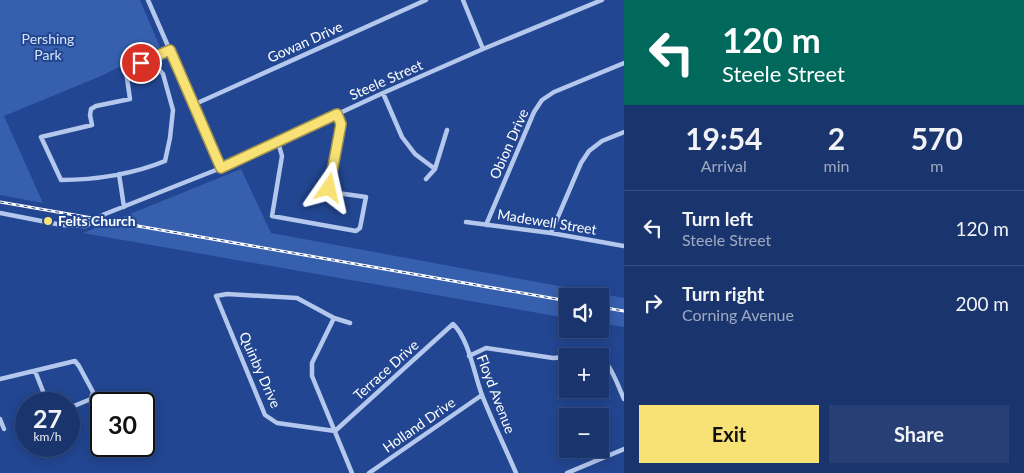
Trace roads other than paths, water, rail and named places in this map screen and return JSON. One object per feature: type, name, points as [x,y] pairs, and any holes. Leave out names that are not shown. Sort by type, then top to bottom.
[{"type":"street","points":[[148,0],[221,168]]},
{"type":"street","name":"Gowan Drive","points":[[193,105],[426,0]]},
{"type":"street","points":[[463,0],[483,49]]},
{"type":"street","name":"Steele Street","points":[[0,213],[62,225],[85,226],[105,214],[221,168],[383,93],[602,0]]},
{"type":"street","points":[[152,58],[154,64],[163,74],[172,110],[170,138],[164,161],[119,174],[86,180],[61,180],[41,137],[92,125],[91,108],[130,99],[126,71],[130,67],[170,50]]},
{"type":"street","name":"Obion Drive","points":[[486,224],[534,112],[542,100],[554,92],[624,63]]},
{"type":"street","points":[[383,93],[402,137],[415,154],[435,169]]},
{"type":"street","points":[[278,142],[282,156],[272,216],[356,230],[360,228],[366,197],[330,192],[329,188],[341,124],[337,114]]},
{"type":"street","points":[[426,179],[435,169],[447,130]]},
{"type":"street","points":[[551,233],[581,163],[589,151],[602,141],[624,132]]},
{"type":"street","points":[[119,174],[124,207]]},
{"type":"street","name":"Madewell Street","points":[[466,222],[551,233],[624,246]]},
{"type":"street","name":"Quinby Drive","points":[[334,318],[297,298],[227,294],[216,296],[265,415],[277,423],[335,431]]},
{"type":"street","points":[[350,323],[334,318],[312,363],[312,376],[352,473]]},
{"type":"street","name":"Terrace Drive","points":[[335,431],[453,324]]},
{"type":"street","name":"Floyd Avenue","points":[[453,324],[459,330],[482,395],[516,473]]},
{"type":"street","points":[[469,356],[486,348],[559,358]]},
{"type":"street","points":[[0,379],[75,360],[93,392],[91,399],[80,404]]},
{"type":"street","points":[[609,366],[624,399]]},
{"type":"street","points":[[35,371],[43,392]]},
{"type":"street","name":"Holland Drive","points":[[369,473],[482,395]]},
{"type":"street","points":[[0,420],[4,429]]},
{"type":"street","points":[[567,473],[624,450]]},
{"type":"railway","points":[[0,202],[559,299]]},
{"type":"railway","points":[[609,308],[624,311]]},
{"type":"place","name":"Felts Church","points":[[48,221]]},
{"type":"park label","name":"Pershing Park","points":[[48,48]]}]
